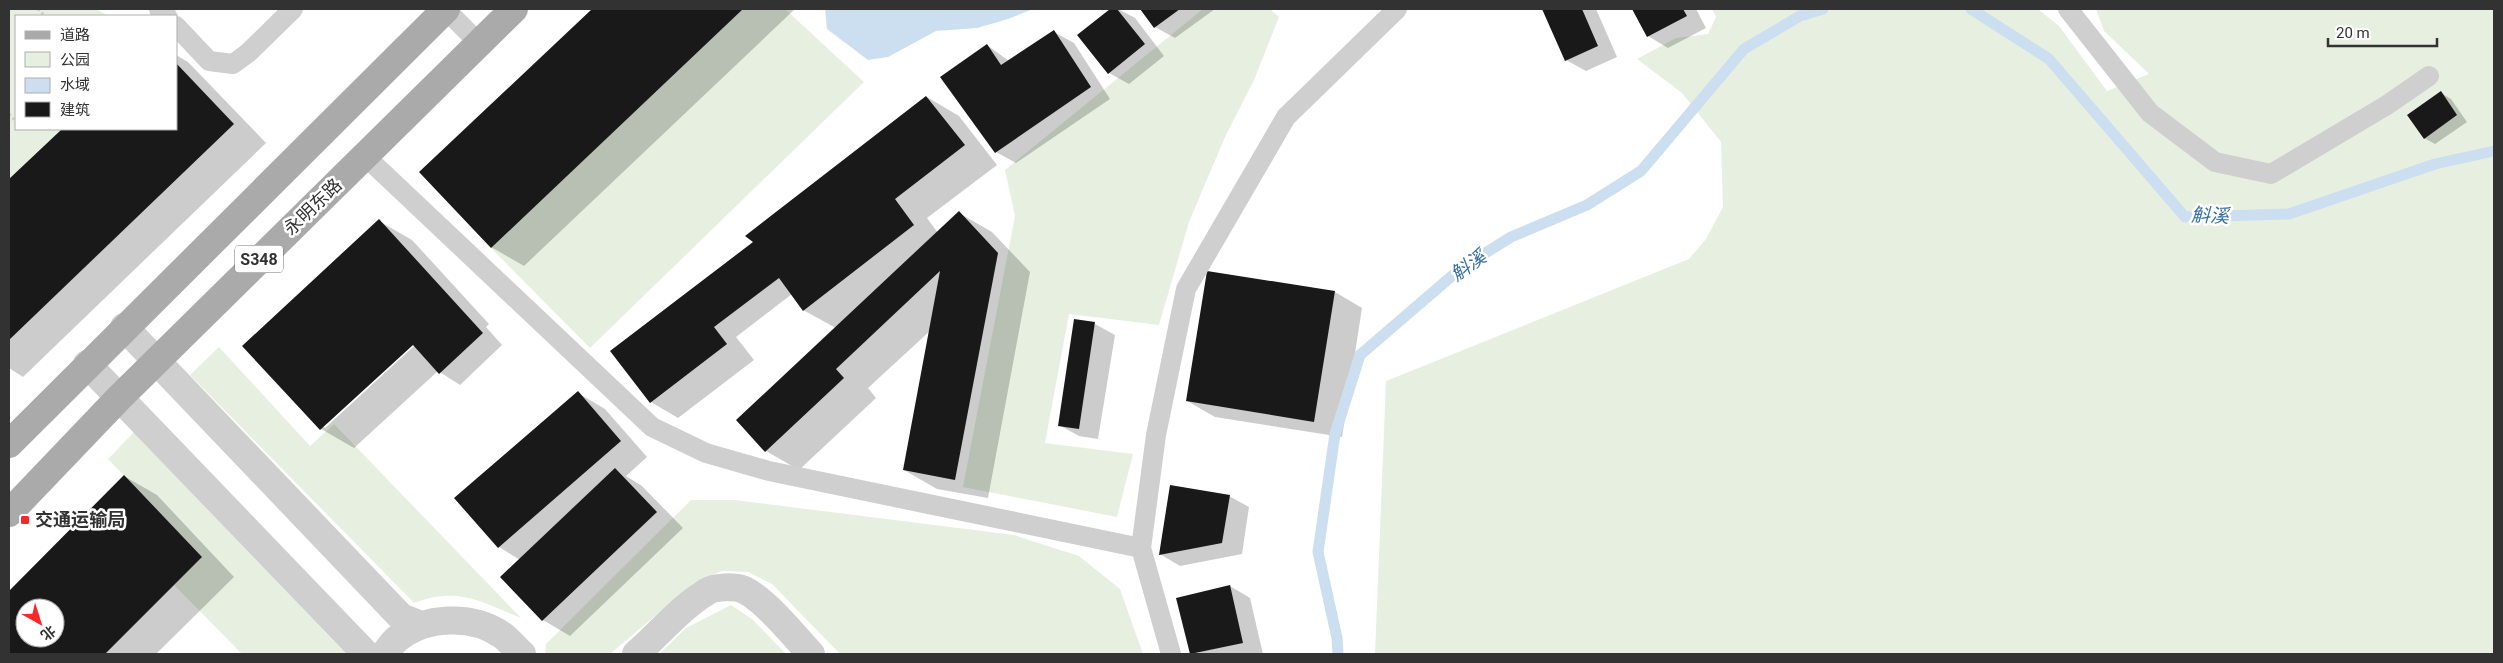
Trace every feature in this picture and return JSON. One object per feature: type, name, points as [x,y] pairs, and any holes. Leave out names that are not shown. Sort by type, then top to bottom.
[{"type":"main road","name":"S348","points":[[9,444],[87,364],[446,9]]},
{"type":"main road","name":"永明东路","points":[[9,513],[156,361],[514,9]]},
{"type":"street","points":[[124,328],[400,617],[421,625]]},
{"type":"street","points":[[87,364],[366,654]]},
{"type":"street","points":[[636,654],[693,602],[710,590],[740,588],[757,598],[811,654]]},
{"type":"street","points":[[384,654],[397,639],[421,625],[449,620],[476,623],[502,635],[522,654]]},
{"type":"lane","points":[[178,28],[209,61],[233,64],[248,53],[293,9]]},
{"type":"lane","points":[[446,9],[479,43]]},
{"type":"lane","points":[[1171,654],[1141,548],[1156,435],[1186,289],[1286,117],[1397,9]]},
{"type":"lane","points":[[2068,9],[2150,113],[2215,162],[2271,174],[2387,105],[2429,76]]},
{"type":"lane","points":[[365,156],[652,427],[706,453],[770,471],[1141,548]]},
{"type":"green space","points":[[9,9],[96,9],[106,15],[15,15],[15,130],[61,130],[9,179]]},
{"type":"green space","points":[[743,9],[785,9],[864,82],[590,348],[491,248]]},
{"type":"green space","points":[[1203,9],[1270,9],[1279,17],[1254,80],[1225,137],[1189,222],[1159,325],[1069,314],[1045,443],[1133,454],[1117,517],[963,487],[1015,216],[1005,170]]},
{"type":"green space","points":[[1712,9],[2038,9],[2059,26],[2107,91],[2149,74],[2104,31],[2096,9],[2494,9],[2494,654],[1375,654],[1386,381],[1689,259],[1706,239],[1723,207],[1721,142],[1682,93],[1637,59],[1676,38],[1708,34],[1716,17]]},
{"type":"green space","points":[[219,347],[310,446],[334,424],[521,618],[481,602],[456,596],[429,598],[414,603],[190,375]]},
{"type":"green space","points":[[134,432],[346,654],[242,654],[174,585],[202,557],[108,459]]},
{"type":"green space","points":[[691,500],[735,500],[1014,535],[1079,556],[1120,589],[1143,654],[840,654],[772,584],[748,572],[722,571],[694,583],[610,654],[545,654],[546,644]]},
{"type":"green space","points":[[731,605],[752,619],[786,654],[659,654],[686,628]]},
{"type":"water","points":[[825,9],[1033,9],[977,28],[936,31],[888,57],[868,60],[827,29]]},
{"type":"building","points":[[592,9],[743,9],[491,248],[419,172]]},
{"type":"building","points":[[1110,9],[1117,9],[1145,44],[1108,74],[1077,35]]},
{"type":"building","points":[[1140,9],[1180,9],[1154,28]]},
{"type":"building","points":[[1542,9],[1582,9],[1598,46],[1565,61]]},
{"type":"building","points":[[1632,9],[1683,9],[1687,16],[1647,37]]},
{"type":"building","points":[[1054,30],[1091,87],[995,153],[940,77],[987,44],[1001,65]]},
{"type":"building","points":[[178,65],[234,124],[9,340],[9,179],[61,130],[178,130]]},
{"type":"building","points":[[2441,91],[2457,115],[2424,139],[2407,115]]},
{"type":"building","points":[[926,96],[965,145],[895,199],[914,225],[803,311],[779,278],[714,327],[727,344],[650,403],[610,351],[753,242],[745,236]]},
{"type":"building","points":[[959,211],[998,253],[955,480],[903,470],[940,271],[836,369],[844,378],[765,452],[736,420]]},
{"type":"building","points":[[379,219],[483,333],[439,374],[413,345],[320,430],[242,346]]},
{"type":"building","points":[[1207,271],[1335,291],[1314,422],[1186,401]]},
{"type":"building","points":[[1074,319],[1095,322],[1079,429],[1058,426]]},
{"type":"building","points":[[578,391],[621,441],[498,548],[454,498]]},
{"type":"building","points":[[615,468],[657,512],[542,621],[500,577]]},
{"type":"building","points":[[124,475],[202,557],[105,654],[9,654],[9,591]]},
{"type":"building","points":[[1170,485],[1230,495],[1222,543],[1159,555]]},
{"type":"building","points":[[1230,585],[1243,643],[1190,654],[1176,598]]},
{"type":"waterway","name":"斛溪","points":[[1338,654],[1337,638],[1318,552],[1335,434],[1360,355],[1460,269],[1511,237],[1587,205],[1641,171],[1744,49],[1800,16],[1823,9]]},
{"type":"waterway","name":"斛溪","points":[[1971,9],[2049,59],[2185,217],[2289,214],[2435,164],[2494,151]]},
{"type":"place","name":"交通运输局","points":[[25,520]]}]
